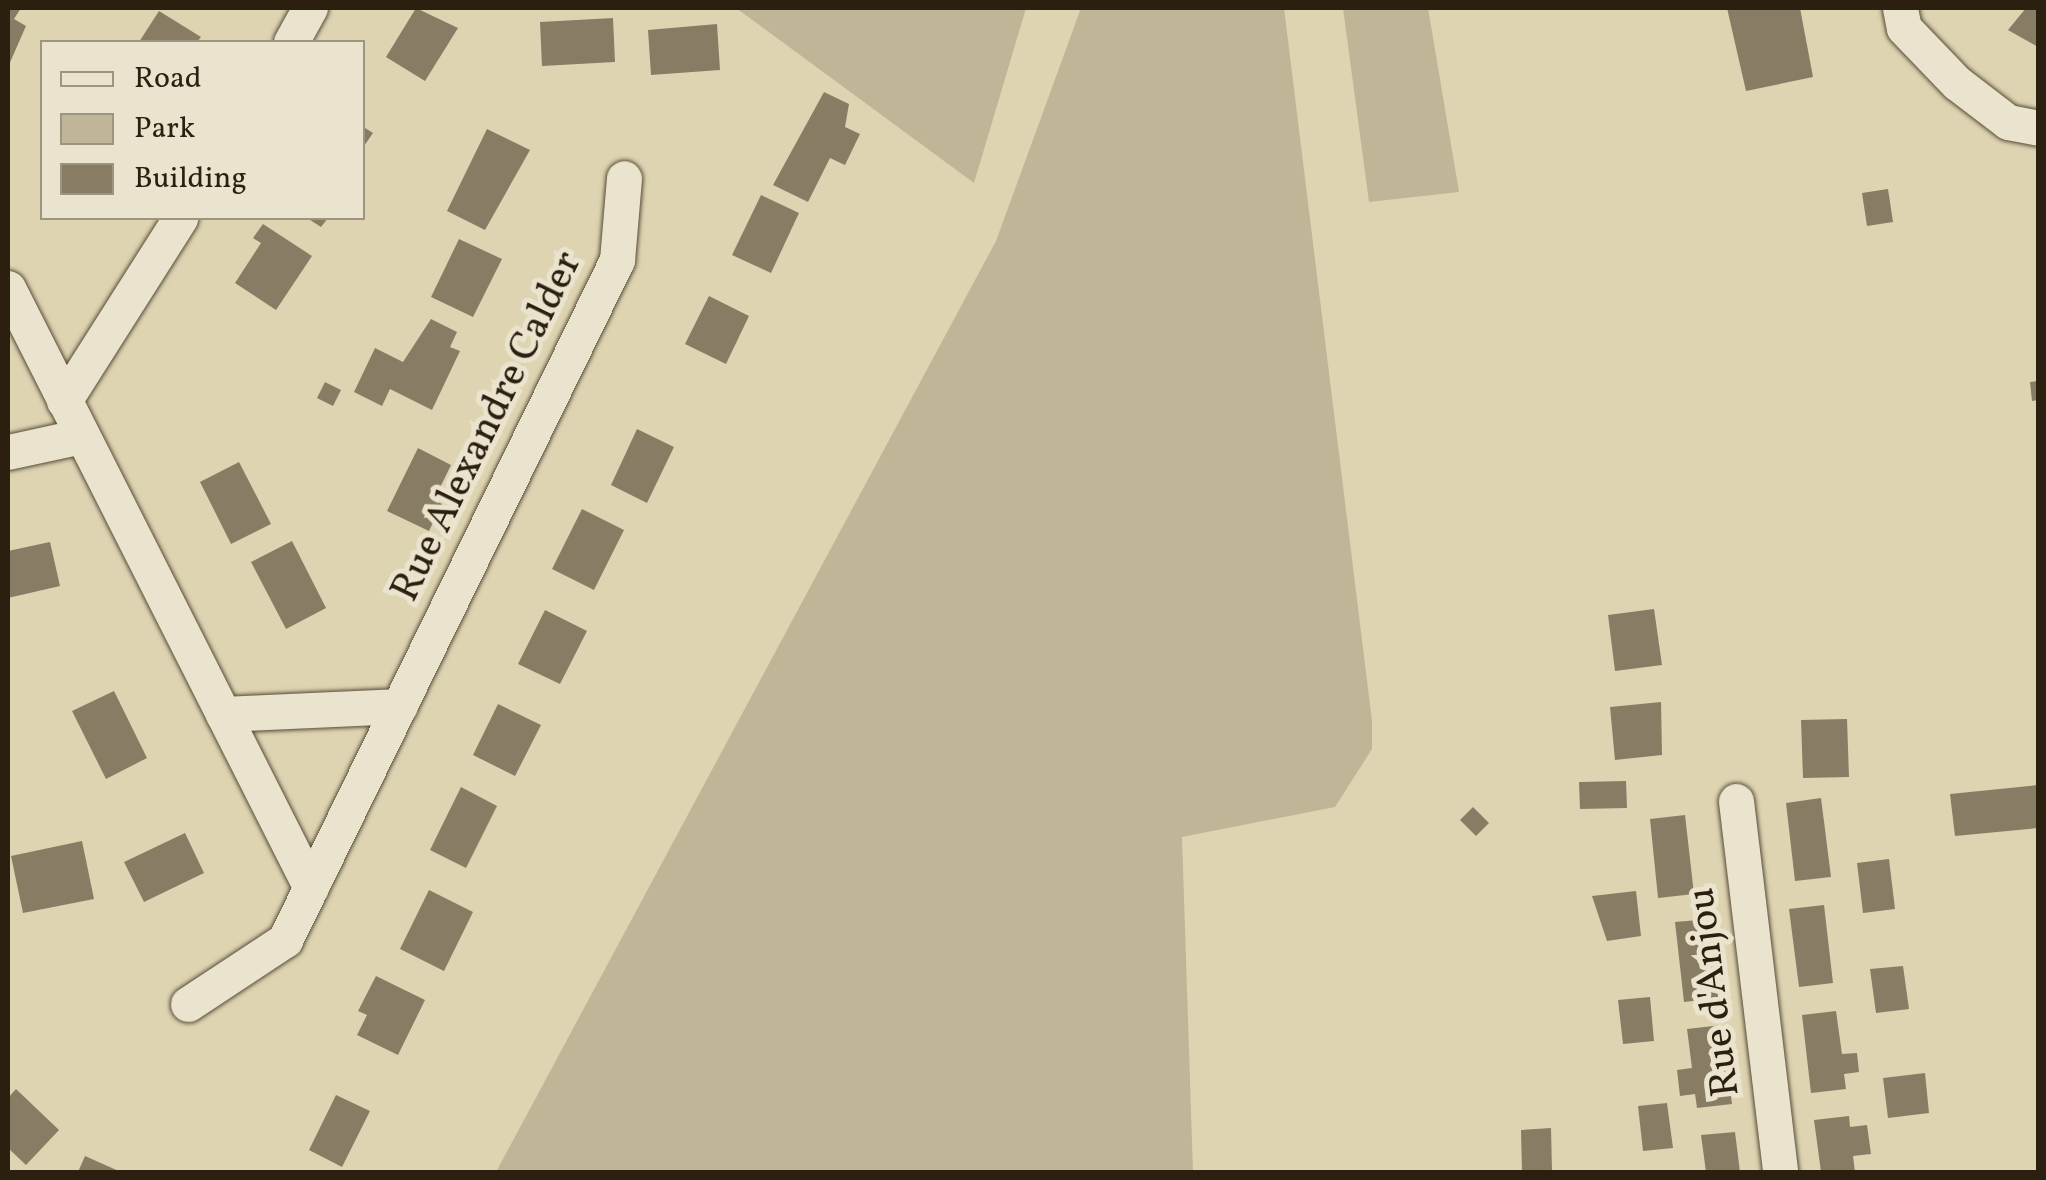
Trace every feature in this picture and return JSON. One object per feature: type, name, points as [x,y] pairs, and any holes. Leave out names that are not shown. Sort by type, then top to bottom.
[{"type":"street","points":[[292,40],[310,8]]},
{"type":"street","points":[[1900,8],[1904,28],[1957,83],[2008,122],[2038,128]]},
{"type":"street","name":"Rue Alexandre Calder","points":[[188,1004],[285,940],[617,260],[624,178]]},
{"type":"street","points":[[64,401],[179,220]]},
{"type":"street","points":[[8,288],[312,888]]},
{"type":"street","points":[[8,452],[82,436]]},
{"type":"street","points":[[223,714],[400,706]]},
{"type":"street","name":"Rue d'Anjou","points":[[1736,801],[1780,1172]]},
{"type":"green space","points":[[736,8],[1026,8],[974,183]]},
{"type":"green space","points":[[1081,8],[1284,8],[1372,721],[1372,749],[1335,807],[1182,837],[1193,1172],[496,1172],[996,241]]},
{"type":"green space","points":[[1343,8],[1428,8],[1459,192],[1369,202]]},
{"type":"building","points":[[8,8],[21,8],[14,19],[26,26],[8,67]]},
{"type":"building","points":[[416,8],[458,28],[425,81],[386,57]]},
{"type":"building","points":[[1727,8],[1800,8],[1813,77],[1746,91]]},
{"type":"building","points":[[2026,8],[2038,8],[2038,47],[2008,30]]},
{"type":"building","points":[[159,11],[201,37],[199,40],[140,40]]},
{"type":"building","points":[[613,18],[615,62],[542,66],[540,22]]},
{"type":"building","points":[[717,24],[720,70],[651,75],[648,30]]},
{"type":"building","points":[[824,92],[849,104],[845,127],[860,134],[845,165],[830,158],[808,202],[773,185]]},
{"type":"building","points":[[365,128],[373,133],[365,145]]},
{"type":"building","points":[[487,129],[530,150],[485,230],[447,211]]},
{"type":"building","points":[[1888,189],[1893,222],[1867,226],[1862,193]]},
{"type":"building","points":[[761,195],[799,213],[771,273],[732,255]]},
{"type":"building","points":[[263,224],[312,256],[276,310],[235,283],[261,243],[253,238]]},
{"type":"building","points":[[459,239],[502,259],[473,317],[431,297]]},
{"type":"building","points":[[709,296],[749,316],[726,364],[685,344]]},
{"type":"building","points":[[431,319],[457,332],[450,347],[460,351],[432,410],[390,389],[382,406],[354,392],[375,348],[403,362]]},
{"type":"building","points":[[2038,381],[2038,400],[2032,401],[2030,382]]},
{"type":"building","points":[[325,382],[341,390],[333,406],[317,398]]},
{"type":"building","points":[[637,429],[674,447],[647,503],[611,485]]},
{"type":"building","points":[[418,448],[451,465],[434,500],[442,504],[429,531],[387,511]]},
{"type":"building","points":[[239,462],[271,524],[231,544],[200,482]]},
{"type":"building","points":[[582,509],[624,530],[594,590],[552,569]]},
{"type":"building","points":[[292,541],[326,608],[286,629],[251,562]]},
{"type":"building","points":[[50,542],[60,586],[8,598],[8,551]]},
{"type":"building","points":[[1654,609],[1662,665],[1615,671],[1608,615]]},
{"type":"building","points":[[545,610],[587,631],[560,684],[518,664]]},
{"type":"building","points":[[114,691],[147,758],[106,779],[72,711]]},
{"type":"building","points":[[1661,702],[1662,755],[1615,760],[1610,707]]},
{"type":"building","points":[[498,704],[541,725],[515,776],[473,755]]},
{"type":"building","points":[[1847,719],[1849,777],[1803,778],[1801,720]]},
{"type":"building","points":[[1626,781],[1627,808],[1580,809],[1579,782]]},
{"type":"building","points":[[2038,785],[2038,828],[1955,836],[1950,794]]},
{"type":"building","points":[[461,787],[497,806],[466,868],[430,850]]},
{"type":"building","points":[[1821,798],[1831,877],[1795,881],[1786,803]]},
{"type":"building","points":[[1473,807],[1489,823],[1476,836],[1460,820]]},
{"type":"building","points":[[1685,815],[1694,894],[1658,898],[1650,819]]},
{"type":"building","points":[[185,833],[204,873],[144,902],[124,862]]},
{"type":"building","points":[[82,841],[94,899],[23,913],[11,856]]},
{"type":"building","points":[[1889,859],[1895,909],[1863,913],[1857,863]]},
{"type":"building","points":[[429,890],[473,912],[444,971],[400,949]]},
{"type":"building","points":[[1636,891],[1641,936],[1607,941],[1592,896]]},
{"type":"building","points":[[1824,905],[1833,983],[1799,987],[1789,909]]},
{"type":"building","points":[[1710,919],[1719,998],[1684,1002],[1675,922]]},
{"type":"building","points":[[1903,966],[1909,1009],[1876,1013],[1870,969]]},
{"type":"building","points":[[376,976],[425,1000],[398,1055],[357,1035],[367,1015],[358,1011]]},
{"type":"building","points":[[1650,997],[1654,1041],[1623,1044],[1618,1000]]},
{"type":"building","points":[[1836,1011],[1842,1054],[1857,1053],[1859,1072],[1844,1074],[1846,1089],[1811,1093],[1802,1015]]},
{"type":"building","points":[[1722,1025],[1732,1104],[1697,1108],[1695,1094],[1680,1096],[1677,1070],[1692,1068],[1687,1029]]},
{"type":"building","points":[[1925,1073],[1929,1113],[1888,1118],[1883,1078]]},
{"type":"building","points":[[16,1089],[59,1130],[26,1165],[8,1148],[8,1098]]},
{"type":"building","points":[[336,1095],[370,1111],[342,1167],[309,1150]]},
{"type":"building","points":[[1667,1103],[1673,1148],[1643,1151],[1638,1106]]},
{"type":"building","points":[[1849,1116],[1850,1127],[1867,1125],[1871,1154],[1853,1156],[1855,1172],[1821,1172],[1814,1120]]},
{"type":"building","points":[[1551,1128],[1552,1172],[1522,1172],[1521,1130]]},
{"type":"building","points":[[1735,1132],[1740,1172],[1706,1172],[1701,1135]]},
{"type":"building","points":[[85,1156],[121,1172],[78,1172]]}]
